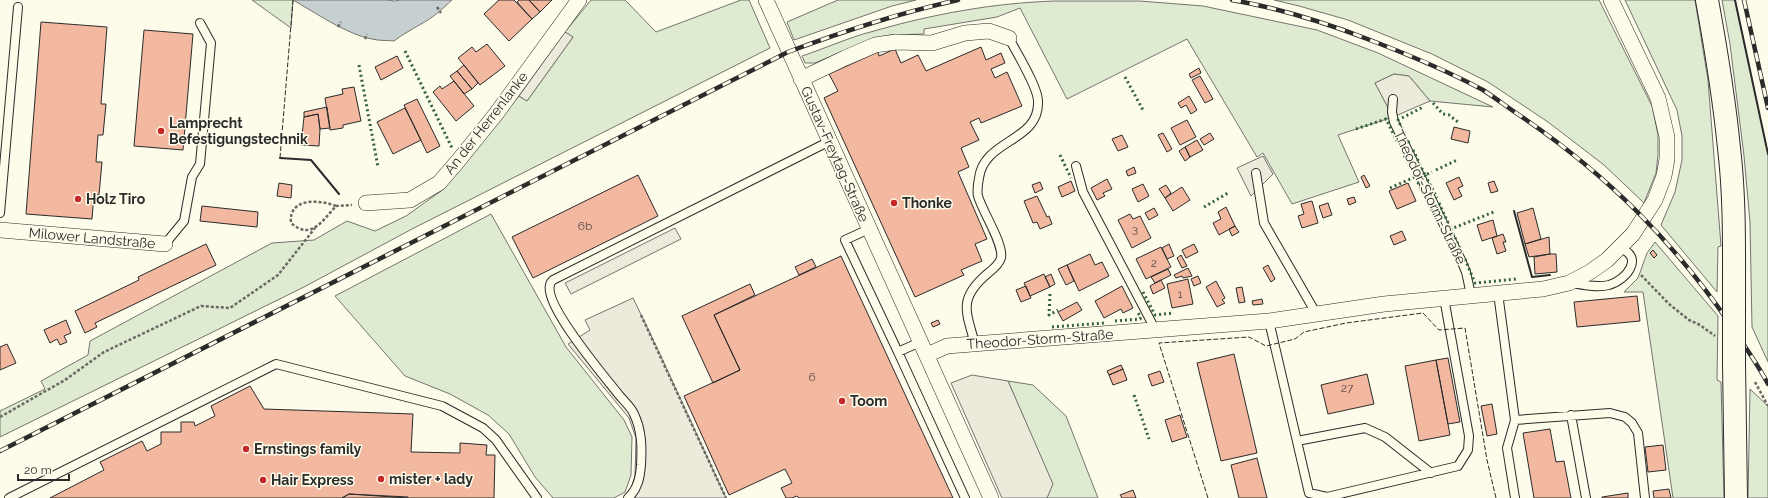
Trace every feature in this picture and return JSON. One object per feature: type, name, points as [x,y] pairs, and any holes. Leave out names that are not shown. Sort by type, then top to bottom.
[{"type":"main road","points":[[1706,0],[1715,45],[1729,149],[1734,218],[1736,498]]},
{"type":"street","name":"An der Herrenlanke","points":[[366,203],[410,200],[439,183],[496,114],[579,0]]},
{"type":"street","name":"Gustav-Freytag-Straße","points":[[766,0],[991,498]]},
{"type":"street","name":"Theodor-Storm-Straße","points":[[927,355],[947,346],[1156,331],[1269,321],[1384,304],[1542,289],[1569,283],[1601,264],[1633,234],[1655,200],[1664,176],[1667,159],[1667,137],[1658,98],[1611,0]]},
{"type":"street","name":"Gustav-Freytag-Straße","points":[[801,79],[875,45],[896,42],[932,43],[965,33],[989,31],[1009,38]]},
{"type":"street","name":"Milower Landstraße","points":[[0,230],[165,244]]},
{"type":"lane","points":[[0,213],[18,7]]},
{"type":"lane","name":"Milower Landstraße","points":[[165,244],[184,221],[192,177],[200,164],[212,43],[200,23]]},
{"type":"lane","points":[[975,344],[966,310],[968,295],[981,279],[995,268],[1001,258],[1000,248],[978,195],[979,176],[989,155],[1034,123],[1038,100],[1034,87],[1009,38]]},
{"type":"lane","name":"Theodor-Storm-Straße","points":[[1393,99],[1392,112],[1394,122],[1461,260],[1466,272],[1470,295]]},
{"type":"lane","points":[[628,498],[633,494],[640,478],[642,452],[639,426],[633,412],[580,346],[561,318],[550,294],[550,286],[553,280],[830,142]]},
{"type":"lane","points":[[1076,166],[1083,192],[1156,331]]},
{"type":"lane","points":[[1256,173],[1264,223],[1317,315]]},
{"type":"lane","name":"Gustav-Freytag-Straße","points":[[869,229],[845,240],[965,498]]},
{"type":"lane","points":[[1569,283],[1589,286],[1608,286],[1622,280],[1632,266],[1632,259],[1628,253],[1619,248]]},
{"type":"lane","points":[[1498,293],[1515,420],[1506,448],[1515,498]]},
{"type":"lane","points":[[1269,321],[1308,493],[1327,497],[1431,474],[1458,466],[1468,450],[1469,436],[1444,298]]},
{"type":"lane","points":[[898,352],[920,342]]},
{"type":"lane","points":[[9,498],[276,364],[442,406],[483,428],[496,440],[537,498]]},
{"type":"lane","points":[[1515,420],[1610,413],[1624,417],[1632,423],[1638,433],[1645,498]]},
{"type":"lane","points":[[1571,415],[1586,498]]},
{"type":"lane","points":[[1297,441],[1365,428],[1385,437],[1431,474]]},
{"type":"path","points":[[437,7],[441,12]]},
{"type":"path","points":[[338,27],[341,22]]},
{"type":"path","points":[[365,39],[367,34]]},
{"type":"path","points":[[316,228],[308,230],[297,228],[291,223],[290,217],[292,210],[298,204],[310,202],[329,203],[336,206],[366,203]]},
{"type":"path","points":[[0,417],[65,380],[104,352],[201,306],[230,308],[278,275],[336,206]]},
{"type":"path","points":[[1632,266],[1669,304],[1689,320],[1700,325],[1718,338]]},
{"type":"path","points":[[641,315],[726,498]]},
{"type":"path","points":[[1752,378],[1768,406]]},
{"type":"green space","points":[[252,0],[293,0],[291,28]]},
{"type":"green space","points":[[591,0],[625,0],[656,32],[741,0],[749,0],[770,48],[412,229],[304,287],[0,437],[0,411],[45,389],[41,381],[88,355],[90,341],[272,243],[314,240],[347,221],[375,231],[406,216],[441,191],[519,96],[527,101],[573,37],[565,32]]},
{"type":"green space","points":[[838,0],[916,0],[892,6],[794,40],[787,22]]},
{"type":"green space","points":[[1274,0],[1599,0],[1652,106],[1658,135],[1658,155],[1656,173],[1644,203],[1604,165],[1548,122],[1488,82],[1432,54],[1348,20]]},
{"type":"green space","points":[[1625,0],[1695,0],[1708,80],[1721,246],[1718,247],[1717,292],[1661,225],[1675,192],[1682,160],[1682,136],[1677,110]]},
{"type":"green space","points":[[1722,0],[1735,0],[1768,154],[1768,362],[1752,327],[1750,222],[1744,156],[1730,44]]},
{"type":"green space","points":[[1055,1],[1140,1],[1203,6],[1317,30],[1378,53],[1493,107],[1430,101],[1409,76],[1394,74],[1375,83],[1393,117],[1338,135],[1359,182],[1292,204],[1263,153],[1257,157],[1187,39],[1067,99],[1020,8],[997,17],[924,29],[924,34],[890,35],[872,39],[815,63],[805,63],[802,56],[865,33],[919,19],[986,7]]},
{"type":"green space","points":[[491,214],[566,347],[624,420],[632,437],[631,475],[625,492],[614,498],[553,498],[535,477],[509,434],[488,415],[450,394],[405,376],[335,296]]},
{"type":"green space","points":[[1655,242],[1718,316],[1717,380],[1721,382],[1724,498],[1673,498],[1643,292],[1624,292],[1638,278],[1647,253]]},
{"type":"green space","points":[[1008,381],[1033,385],[1066,416],[1098,498],[1047,498],[1052,484]]},
{"type":"green space","points":[[1750,389],[1768,406],[1768,498],[1748,498]]},
{"type":"shaded area","points":[[293,0],[452,0],[430,19],[394,41],[375,40],[352,33]]},
{"type":"shaded area","points":[[565,32],[573,37],[527,101],[519,96]]},
{"type":"shaded area","points":[[1394,74],[1409,76],[1430,101],[1393,117],[1375,83]]},
{"type":"shaded area","points":[[1263,156],[1273,174],[1251,196],[1237,168]]},
{"type":"shaded area","points":[[675,228],[681,239],[571,294],[565,283]]},
{"type":"shaded area","points":[[633,298],[726,498],[623,498],[629,494],[635,476],[636,438],[629,418],[568,344],[590,330],[585,320]]},
{"type":"shaded area","points":[[972,375],[1008,381],[1053,484],[1047,498],[1002,498],[951,383]]},
{"type":"building","points":[[499,0],[514,0],[532,19],[509,41],[484,14]]},
{"type":"building","points":[[519,0],[529,0],[540,12],[532,19],[517,2]]},
{"type":"building","points":[[529,0],[552,0],[540,12]]},
{"type":"building","points":[[41,22],[107,27],[101,104],[106,104],[103,135],[98,135],[96,162],[102,162],[99,195],[94,194],[92,219],[26,214]]},
{"type":"building","points":[[144,30],[193,34],[183,150],[134,146]]},
{"type":"building","points":[[487,44],[505,66],[480,85],[458,58],[472,47],[476,52]]},
{"type":"building","points":[[981,47],[986,60],[1001,53],[1005,63],[991,69],[995,78],[1007,72],[1022,106],[981,123],[979,118],[970,122],[979,140],[961,148],[969,167],[958,172],[987,239],[975,244],[982,261],[961,270],[964,275],[915,297],[824,98],[838,91],[829,74],[878,52],[879,56],[895,49],[901,63],[918,55],[926,71]]},
{"type":"building","points":[[397,56],[403,68],[381,80],[375,67]]},
{"type":"building","points":[[464,65],[478,83],[472,89],[457,71]]},
{"type":"building","points":[[1199,68],[1201,73],[1191,78],[1189,74]]},
{"type":"building","points":[[457,71],[472,89],[464,94],[450,76]]},
{"type":"building","points":[[1200,76],[1213,99],[1205,103],[1192,80]]},
{"type":"building","points":[[454,81],[474,106],[456,121],[433,92],[440,86],[442,89]]},
{"type":"building","points":[[354,87],[361,121],[343,125],[343,128],[330,130],[325,98],[343,94],[342,89]]},
{"type":"building","points":[[1189,96],[1197,110],[1191,114],[1186,105],[1181,108],[1178,103]]},
{"type":"building","points":[[417,99],[440,146],[427,153],[404,105]]},
{"type":"building","points":[[327,107],[330,128],[320,129],[318,114],[304,117],[304,112]]},
{"type":"building","points":[[405,108],[421,140],[393,154],[377,122]]},
{"type":"building","points":[[318,114],[320,129],[319,146],[301,145],[304,117]]},
{"type":"building","points":[[1187,120],[1196,137],[1180,145],[1171,128]]},
{"type":"building","points":[[1454,127],[1470,131],[1468,143],[1451,139]]},
{"type":"building","points":[[1163,133],[1172,149],[1167,152],[1158,135]]},
{"type":"building","points":[[1210,133],[1214,139],[1204,145],[1200,139]]},
{"type":"building","points":[[1122,135],[1128,147],[1118,151],[1112,139]]},
{"type":"building","points":[[1197,140],[1203,150],[1190,157],[1185,147]]},
{"type":"building","points":[[1185,147],[1190,157],[1185,161],[1179,151]]},
{"type":"building","points":[[1134,167],[1136,173],[1128,176],[1126,171]]},
{"type":"building","points":[[638,175],[658,216],[533,278],[512,237]]},
{"type":"building","points":[[1364,175],[1370,186],[1366,188],[1361,177]]},
{"type":"building","points":[[1459,177],[1463,186],[1458,188],[1462,196],[1454,200],[1446,183]]},
{"type":"building","points":[[1107,179],[1112,189],[1103,193],[1105,196],[1097,200],[1091,188]]},
{"type":"building","points":[[1071,181],[1075,191],[1062,197],[1058,187]]},
{"type":"building","points":[[1494,181],[1498,191],[1491,193],[1488,183]]},
{"type":"building","points":[[1040,182],[1043,189],[1035,193],[1032,185]]},
{"type":"building","points":[[279,183],[292,185],[291,198],[277,196]]},
{"type":"building","points":[[1408,183],[1416,201],[1397,209],[1389,191]]},
{"type":"building","points":[[1143,184],[1149,196],[1138,202],[1132,189]]},
{"type":"building","points":[[1166,185],[1171,193],[1165,198],[1159,189]]},
{"type":"building","points":[[1182,187],[1190,200],[1173,211],[1165,198]]},
{"type":"building","points":[[1037,196],[1052,224],[1040,229],[1037,222],[1033,223],[1024,201]]},
{"type":"building","points":[[1354,197],[1356,202],[1349,205],[1347,199]]},
{"type":"building","points":[[1312,201],[1318,223],[1302,228],[1298,216],[1304,214],[1301,204]]},
{"type":"building","points":[[1328,203],[1332,215],[1323,218],[1319,206]]},
{"type":"building","points":[[202,206],[258,212],[257,227],[200,221]]},
{"type":"building","points":[[1226,207],[1235,226],[1219,235],[1213,223],[1221,219],[1218,212]]},
{"type":"building","points":[[1154,208],[1158,215],[1149,220],[1145,213]]},
{"type":"building","points":[[1533,208],[1541,239],[1525,244],[1517,213]]},
{"type":"building","points":[[1130,214],[1133,219],[1140,216],[1151,238],[1132,248],[1118,220]]},
{"type":"building","points":[[1493,220],[1497,236],[1482,241],[1477,225]]},
{"type":"building","points":[[1235,226],[1239,232],[1232,236],[1229,229]]},
{"type":"building","points":[[1402,231],[1406,240],[1394,245],[1390,236]]},
{"type":"building","points":[[1503,234],[1506,242],[1503,242],[1506,251],[1497,254],[1492,238]]},
{"type":"building","points":[[1549,237],[1550,254],[1529,257],[1525,244]]},
{"type":"building","points":[[206,244],[216,265],[95,323],[97,327],[85,333],[75,311],[139,280],[138,277]]},
{"type":"building","points":[[1169,244],[1174,256],[1167,259],[1162,248]]},
{"type":"building","points":[[1194,244],[1198,252],[1186,258],[1182,250]]},
{"type":"building","points":[[1161,247],[1171,267],[1146,279],[1136,259]]},
{"type":"building","points":[[1653,250],[1657,255],[1654,258],[1650,253]]},
{"type":"building","points":[[1090,254],[1095,265],[1102,262],[1109,276],[1079,291],[1067,265]]},
{"type":"building","points":[[1556,254],[1557,272],[1535,274],[1534,257]]},
{"type":"building","points":[[1181,255],[1187,266],[1182,268],[1177,258]]},
{"type":"building","points":[[841,256],[953,498],[799,498],[797,496],[786,498],[781,488],[792,483],[785,469],[729,495],[684,396],[740,370],[714,315]]},
{"type":"building","points":[[812,259],[816,267],[799,275],[795,267]]},
{"type":"building","points":[[1067,265],[1074,281],[1066,285],[1058,269]]},
{"type":"building","points":[[1268,265],[1275,279],[1271,282],[1263,268]]},
{"type":"building","points":[[1188,268],[1192,276],[1183,278],[1182,276],[1176,278],[1174,275]]},
{"type":"building","points":[[1168,269],[1171,275],[1155,283],[1151,277]]},
{"type":"building","points":[[1044,274],[1050,287],[1030,296],[1024,283]]},
{"type":"building","points":[[1051,274],[1055,284],[1050,287],[1045,277]]},
{"type":"building","points":[[1198,276],[1201,283],[1194,286],[1191,279]]},
{"type":"building","points":[[1188,279],[1193,304],[1172,308],[1167,284]]},
{"type":"building","points":[[1161,280],[1165,288],[1153,294],[1150,286]]},
{"type":"building","points":[[1216,281],[1225,298],[1222,300],[1225,303],[1217,307],[1206,287]]},
{"type":"building","points":[[750,284],[755,295],[714,315],[740,370],[713,383],[682,316]]},
{"type":"building","points":[[1026,286],[1031,298],[1021,302],[1016,290]]},
{"type":"building","points":[[1122,286],[1133,308],[1123,313],[1121,309],[1104,318],[1095,301]]},
{"type":"building","points":[[1242,287],[1245,302],[1239,303],[1236,288]]},
{"type":"building","points":[[1637,296],[1640,321],[1577,327],[1574,302]]},
{"type":"building","points":[[1262,299],[1263,304],[1253,305],[1252,301]]},
{"type":"building","points":[[1077,302],[1082,310],[1063,321],[1058,312]]},
{"type":"building","points":[[66,320],[71,333],[64,336],[67,342],[60,345],[57,339],[50,343],[44,330]]},
{"type":"building","points":[[938,320],[940,324],[933,327],[931,323]]},
{"type":"building","points":[[7,344],[16,363],[0,370],[0,347]]},
{"type":"building","points":[[1234,354],[1257,453],[1221,461],[1197,363]]},
{"type":"building","points":[[1448,358],[1460,422],[1448,424],[1436,360]]},
{"type":"building","points":[[1436,360],[1450,435],[1419,441],[1405,366]]},
{"type":"building","points":[[1121,365],[1123,369],[1109,375],[1107,371]]},
{"type":"building","points":[[1123,369],[1127,380],[1113,385],[1109,375]]},
{"type":"building","points":[[1160,371],[1164,382],[1152,386],[1148,375]]},
{"type":"building","points":[[1367,374],[1374,404],[1328,414],[1321,385]]},
{"type":"building","points":[[250,386],[264,409],[413,414],[411,452],[460,453],[460,443],[487,445],[486,455],[495,455],[494,498],[408,498],[349,494],[342,498],[50,498],[104,470],[100,462],[142,441],[147,451],[161,444],[161,432],[181,432],[181,422],[194,422],[195,426],[215,416],[211,406]]},
{"type":"building","points":[[1492,404],[1497,434],[1487,436],[1481,406]]},
{"type":"building","points":[[1180,415],[1187,437],[1172,442],[1165,420]]},
{"type":"building","points":[[1550,429],[1556,462],[1564,461],[1571,498],[1534,498],[1523,433]]},
{"type":"building","points":[[1663,445],[1666,470],[1648,472],[1645,447]]},
{"type":"building","points":[[1257,458],[1267,498],[1239,498],[1231,465]]},
{"type":"building","points":[[1669,489],[1671,498],[1654,498],[1653,491]]},
{"type":"building","points":[[1133,490],[1136,498],[1122,498],[1120,495]]},
{"type":"building","points":[[1628,493],[1628,498],[1602,498],[1602,497]]},
{"type":"building","points":[[349,494],[408,497],[408,498],[342,498]]},
{"type":"railway","points":[[0,451],[788,52],[872,23],[958,0]]},
{"type":"railway","points":[[1232,0],[1267,7],[1319,22],[1399,51],[1441,69],[1483,90],[1525,119],[1584,163],[1611,187],[1662,238],[1686,265],[1730,324],[1768,384]]},
{"type":"railway","points":[[1744,0],[1768,108]]},
{"type":"hedge","points":[[405,51],[453,150]]},
{"type":"hedge","points":[[359,65],[378,167]]},
{"type":"hedge","points":[[1125,77],[1144,112]]},
{"type":"hedge","points":[[1433,103],[1443,114],[1449,115],[1458,122]]},
{"type":"hedge","points":[[1409,143],[1398,120],[1423,107]]},
{"type":"hedge","points":[[1356,129],[1386,119],[1398,143]]},
{"type":"hedge","points":[[1413,150],[1425,175],[1432,172]]},
{"type":"hedge","points":[[1402,151],[1436,218]]},
{"type":"hedge","points":[[1060,155],[1071,178]]},
{"type":"hedge","points":[[1436,170],[1457,160]]},
{"type":"hedge","points":[[1425,175],[1437,198]]},
{"type":"hedge","points":[[1390,188],[1415,177]]},
{"type":"hedge","points":[[1204,207],[1228,193]]},
{"type":"hedge","points":[[1439,203],[1451,229]]},
{"type":"hedge","points":[[1462,253],[1451,229],[1496,211]]},
{"type":"hedge","points":[[1465,259],[1475,283],[1516,279]]},
{"type":"hedge","points":[[1143,292],[1155,315],[1173,313]]},
{"type":"hedge","points":[[1050,294],[1049,315],[1058,310]]},
{"type":"hedge","points":[[1115,321],[1140,319],[1141,317],[1138,313]]},
{"type":"hedge","points":[[1052,327],[1104,323]]},
{"type":"hedge","points":[[1134,395],[1149,439]]},
{"type":"fence","points":[[280,158],[293,0]]},
{"type":"fence","points":[[1208,498],[1159,343],[1249,337],[1266,346],[1295,339],[1304,332],[1346,323],[1423,313],[1439,330],[1465,328],[1487,460],[1496,498]]},
{"type":"wall","points":[[1735,0],[1768,154]]},
{"type":"wall","points":[[280,158],[311,160],[339,194]]},
{"type":"wall","points":[[1514,211],[1532,277],[1550,275]]},
{"type":"place","name":"Lamprecht Befestigungstechnik","points":[[161,131]]},
{"type":"place","name":"Holz Tiro","points":[[78,199]]},
{"type":"place","name":"Thonke","points":[[894,203]]},
{"type":"place","name":"Toom","points":[[842,401]]},
{"type":"place","name":"Ernstings family","points":[[246,449]]},
{"type":"place","name":"mister + lady","points":[[381,479]]},
{"type":"place","name":"Hair Express","points":[[263,480]]}]
